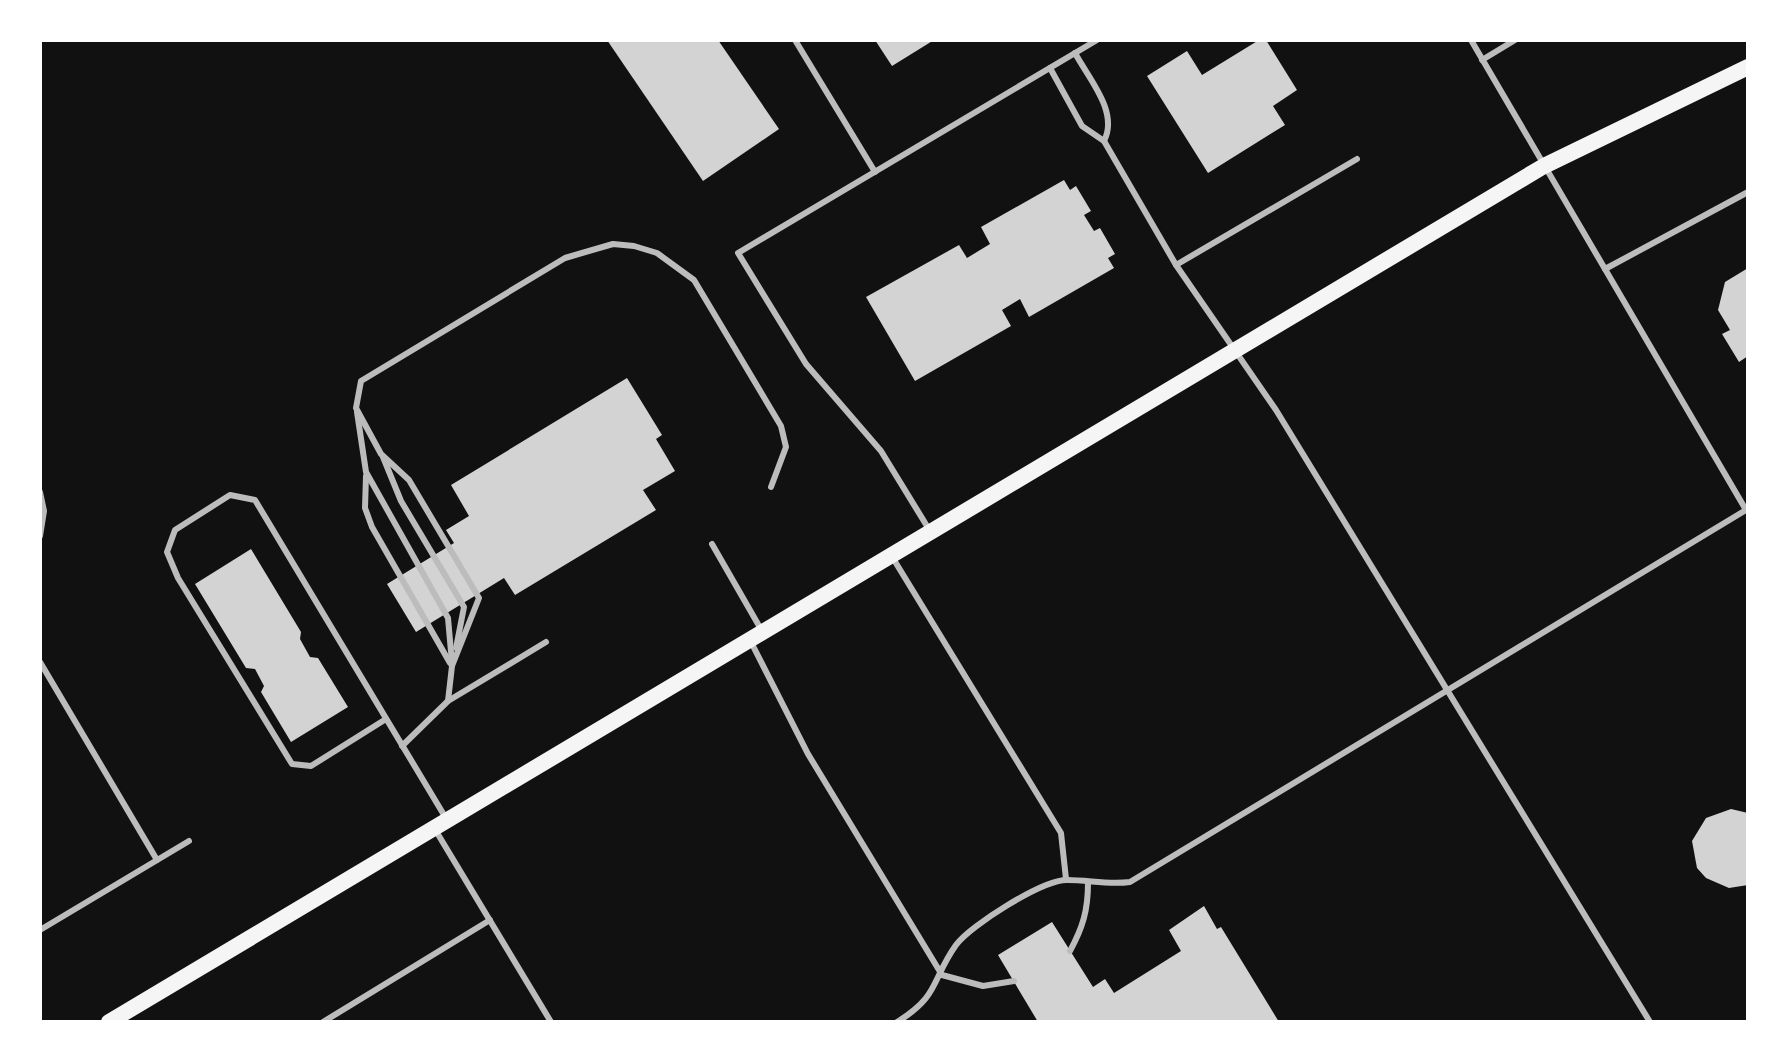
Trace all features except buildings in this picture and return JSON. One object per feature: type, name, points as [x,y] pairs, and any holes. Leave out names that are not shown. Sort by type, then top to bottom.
[{"type":"main road","points":[[109,1022],[1544,166],[1748,67]]},
{"type":"lane","points":[[795,40],[875,172]]},
{"type":"lane","points":[[931,532],[881,451],[806,364],[738,253],[1097,40]]},
{"type":"lane","points":[[897,1022],[931,997],[954,947],[969,930],[1042,887],[1066,879],[1088,883],[1130,882],[1747,512],[1471,40]]},
{"type":"lane","points":[[1482,60],[1515,40]]},
{"type":"lane","points":[[1075,53],[1106,110],[1109,130],[1104,141]]},
{"type":"lane","points":[[1050,68],[1082,126],[1104,141],[1176,265],[1276,410],[1650,1022]]},
{"type":"lane","points":[[1176,265],[1357,159]]},
{"type":"lane","points":[[1605,269],[1748,192]]},
{"type":"lane","points":[[452,666],[372,527],[365,508],[366,472],[356,408],[361,381],[565,258],[613,244],[634,246],[657,253],[694,280],[781,426],[786,447],[771,487]]},
{"type":"lane","points":[[356,408],[381,454],[401,501],[464,607],[448,701]]},
{"type":"lane","points":[[381,454],[409,480],[479,598],[452,666]]},
{"type":"lane","points":[[366,472],[448,618],[452,666]]},
{"type":"lane","points":[[40,492],[44,511],[40,536]]},
{"type":"lane","points":[[386,719],[311,766],[292,764],[178,578],[167,552],[175,530],[230,495],[255,500],[386,719],[402,746],[490,920],[551,1022]]},
{"type":"lane","points":[[712,544],[808,754],[942,975],[983,986],[1014,981]]},
{"type":"lane","points":[[891,555],[1061,833],[1066,879]]},
{"type":"lane","points":[[402,746],[448,701],[546,642]]},
{"type":"lane","points":[[40,662],[157,860]]},
{"type":"lane","points":[[40,930],[189,841]]},
{"type":"lane","points":[[1070,951],[1083,927],[1088,883]]},
{"type":"lane","points":[[323,1022],[490,920]]}]
